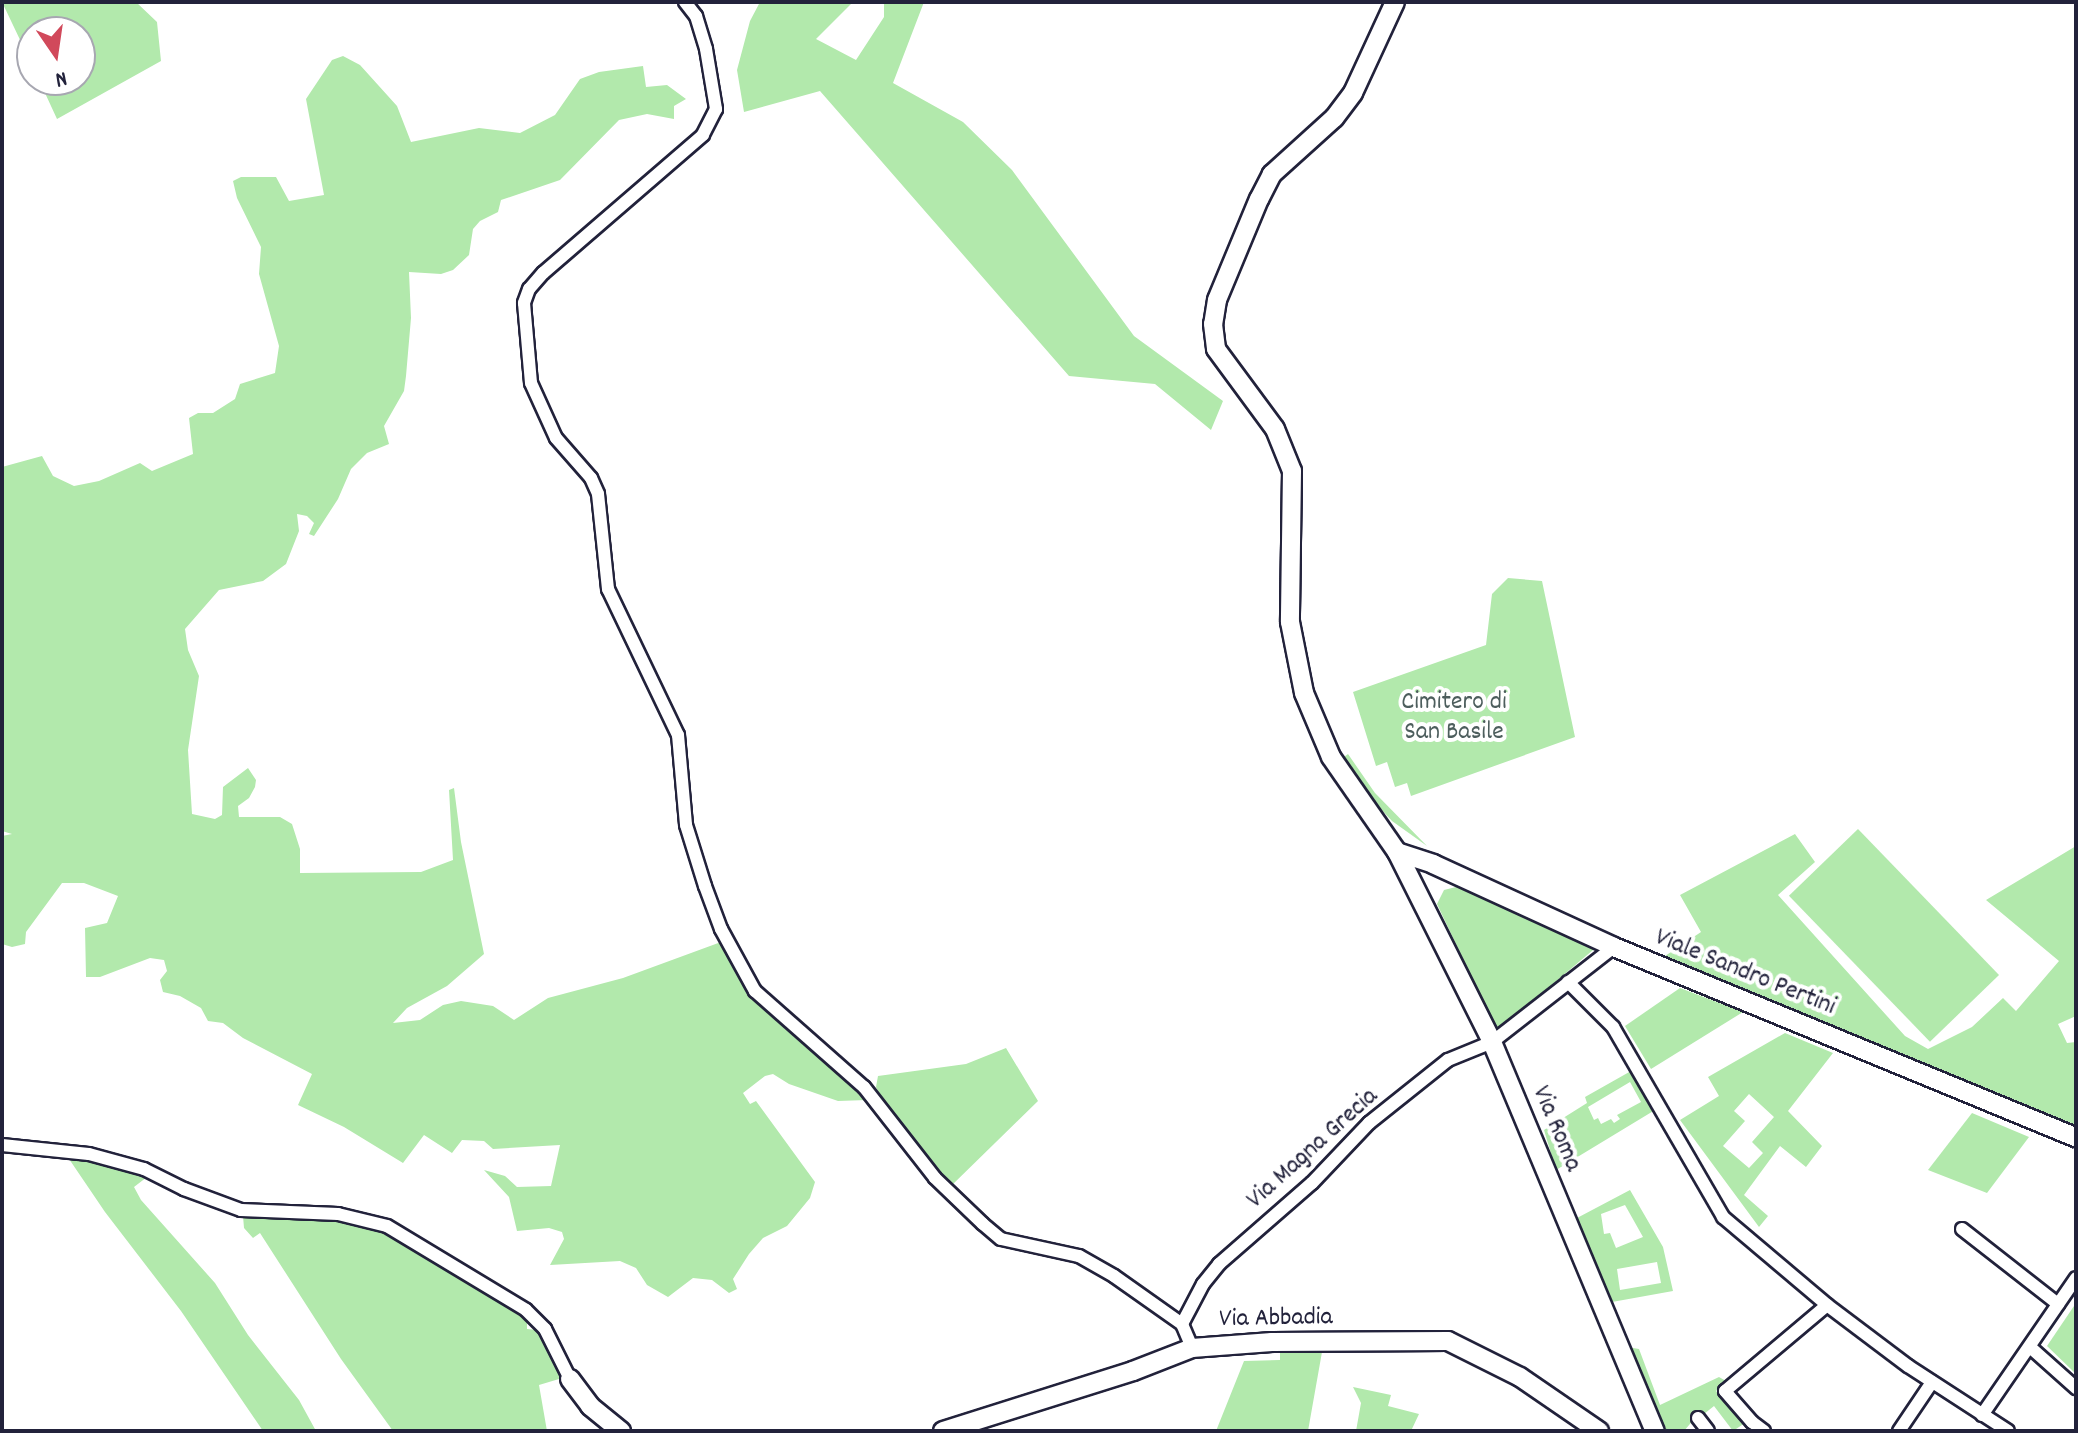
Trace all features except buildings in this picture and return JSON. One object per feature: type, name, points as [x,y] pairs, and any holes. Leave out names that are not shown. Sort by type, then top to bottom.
[{"type":"street","points":[[685,2],[696,16],[706,49],[716,109],[703,135],[543,273],[529,289],[524,303],[531,383],[556,438],[591,478],[598,494],[608,589],[678,735],[686,825],[721,929],[755,991],[864,1087],[935,1178],[983,1224],[1010,1242],[1079,1256],[1114,1276],[1182,1324],[1192,1348]]},
{"type":"street","name":"Via Roma","points":[[1395,2],[1353,93],[1334,118],[1272,174],[1217,300],[1213,324],[1216,349],[1224,365],[1275,429],[1292,471],[1290,622],[1304,693],[1331,757],[1397,852],[1492,1042],[1655,1431]]},
{"type":"street","name":"Viale Sandro Pertini","points":[[1397,852],[1433,864],[1614,947],[2076,1137]]},
{"type":"street","name":"Via Magna Grecia","points":[[1182,1324],[1203,1284],[1219,1264],[1312,1183],[1369,1123],[1448,1060],[1492,1042],[1614,947]]},
{"type":"street","points":[[1568,982],[1613,1027],[1723,1217],[1827,1305],[1932,1382],[2006,1430]]},
{"type":"street","points":[[2,1145],[89,1154],[144,1169],[184,1189],[241,1210],[338,1214],[387,1226],[526,1310],[545,1329],[570,1379],[590,1406],[621,1431]]},
{"type":"street","points":[[1962,1229],[2058,1304]]},
{"type":"street","points":[[1982,1415],[2076,1278]]},
{"type":"street","points":[[1764,1431],[1725,1391],[1827,1305]]},
{"type":"street","name":"Via Abbadia","points":[[943,1431],[1133,1371],[1192,1348],[1272,1342],[1448,1341],[1509,1370],[1599,1431]]},
{"type":"street","points":[[2030,1347],[2076,1388]]},
{"type":"street","points":[[1899,1431],[1932,1382]]},
{"type":"street","points":[[1698,1418],[1708,1431]]},
{"type":"green space","points":[[2,2],[136,2],[157,22],[161,61],[57,119],[46,96],[96,96],[96,16],[16,16],[16,31]]},
{"type":"green space","points":[[760,2],[853,2],[816,39],[856,60],[884,17],[884,2],[924,2],[893,83],[963,122],[1012,170],[1134,336],[1223,401],[1211,430],[1155,384],[1069,376],[820,91],[744,112],[737,70],[750,21]]},
{"type":"green space","points":[[343,56],[360,65],[397,106],[411,142],[479,128],[520,133],[555,115],[580,79],[599,72],[643,66],[646,87],[667,85],[686,99],[674,106],[674,119],[647,114],[619,120],[560,180],[501,200],[498,212],[480,221],[473,229],[469,255],[453,270],[441,274],[409,272],[411,318],[406,376],[404,391],[384,426],[389,444],[367,453],[351,469],[338,499],[314,536],[309,534],[314,523],[307,516],[297,514],[299,531],[286,564],[263,581],[219,590],[185,629],[188,650],[199,676],[188,750],[192,814],[215,819],[222,815],[223,787],[248,768],[256,780],[255,787],[249,798],[238,806],[239,817],[280,817],[292,824],[300,849],[300,873],[421,872],[453,860],[449,790],[454,788],[461,842],[484,954],[447,986],[407,1008],[393,1023],[420,1020],[443,1005],[461,1001],[493,1006],[514,1020],[548,998],[623,978],[721,942],[753,997],[867,1100],[838,1101],[789,1084],[773,1074],[765,1076],[743,1093],[750,1104],[756,1101],[815,1182],[810,1198],[787,1226],[763,1238],[749,1254],[733,1279],[737,1289],[729,1293],[712,1280],[693,1278],[668,1297],[647,1285],[636,1268],[620,1261],[550,1265],[564,1239],[562,1232],[549,1228],[517,1231],[509,1197],[484,1170],[505,1176],[517,1187],[551,1186],[560,1145],[493,1149],[484,1141],[462,1140],[452,1153],[424,1135],[403,1163],[344,1127],[298,1105],[312,1074],[243,1038],[223,1023],[208,1021],[201,1008],[180,996],[163,992],[160,980],[167,971],[164,960],[150,958],[100,977],[86,977],[85,928],[107,923],[118,896],[84,883],[62,883],[26,932],[25,944],[12,947],[2,944],[2,836],[12,834],[2,831],[2,467],[42,456],[53,476],[74,486],[99,481],[140,463],[152,471],[193,454],[189,418],[198,413],[213,413],[235,399],[240,384],[275,373],[279,346],[259,274],[261,247],[237,198],[233,181],[241,177],[276,177],[289,201],[324,195],[306,99],[332,60]]},
{"type":"green space","name":"Cimitero di San Basile","points":[[1508,578],[1542,581],[1575,737],[1411,796],[1407,783],[1395,787],[1387,762],[1376,766],[1353,692],[1486,645],[1492,594]]},
{"type":"green space","points":[[1348,754],[1375,793],[1427,846],[1392,821],[1367,794],[1344,757]]},
{"type":"green space","points":[[1858,829],[1999,975],[1930,1042],[1789,896]]},
{"type":"green space","points":[[1795,834],[1815,862],[1778,895],[1905,1036],[1928,1049],[1972,1027],[2003,998],[2016,1011],[2059,961],[1986,900],[2076,846],[2076,1016],[2058,1024],[2067,1043],[2076,1042],[2076,1125],[1665,956],[1701,932],[1680,895]]},
{"type":"green space","points":[[1460,886],[1599,945],[1497,1031],[1437,904],[1444,890]]},
{"type":"green space","points":[[1680,988],[1743,1012],[1651,1069],[1625,1026]]},
{"type":"green space","points":[[1785,1033],[1833,1053],[1788,1111],[1822,1146],[1806,1167],[1780,1146],[1744,1195],[1768,1216],[1759,1227],[1680,1120],[1719,1096],[1708,1077]],"holes":[[[1749,1094],[1774,1117],[1752,1142],[1763,1153],[1749,1168],[1723,1146],[1745,1121],[1734,1111]]]},
{"type":"green space","points":[[1006,1048],[1038,1101],[950,1187],[880,1096],[876,1087],[878,1076],[966,1064]]},
{"type":"green space","points":[[1631,1071],[1655,1110],[1556,1170],[1544,1130],[1587,1103],[1585,1097]],"holes":[[[1630,1082],[1641,1102],[1617,1115],[1620,1119],[1614,1123],[1611,1119],[1601,1124],[1598,1118],[1594,1120],[1588,1107]]]},
{"type":"green space","points":[[1972,1113],[2029,1137],[1987,1193],[1928,1170]]},
{"type":"green space","points":[[65,1153],[92,1155],[204,1198],[379,1225],[527,1314],[527,1329],[538,1330],[561,1373],[559,1379],[539,1385],[547,1431],[393,1431],[341,1359],[260,1233],[253,1238],[244,1228],[243,1216],[217,1209],[147,1177],[134,1187],[141,1200],[215,1283],[248,1335],[299,1400],[316,1431],[263,1431],[181,1311],[105,1212]]},
{"type":"green space","points":[[1630,1190],[1663,1247],[1673,1291],[1612,1302],[1577,1218]],"holes":[[[1625,1205],[1643,1237],[1616,1248],[1610,1233],[1604,1234],[1601,1214]],[[1657,1262],[1661,1283],[1620,1290],[1617,1269]]]},
{"type":"green space","points":[[2076,1303],[2076,1374],[2047,1346]]},
{"type":"green space","points":[[1639,1349],[1660,1405],[1719,1377],[1726,1381],[1716,1391],[1745,1423],[1733,1431],[1714,1406],[1704,1414],[1700,1412],[1684,1431],[1661,1431],[1627,1351]]},
{"type":"green space","points":[[1280,1350],[1322,1352],[1308,1431],[1216,1431],[1244,1361],[1280,1360]]},
{"type":"green space","points":[[1353,1387],[1391,1395],[1388,1406],[1419,1414],[1411,1431],[1356,1431],[1361,1403]]}]
